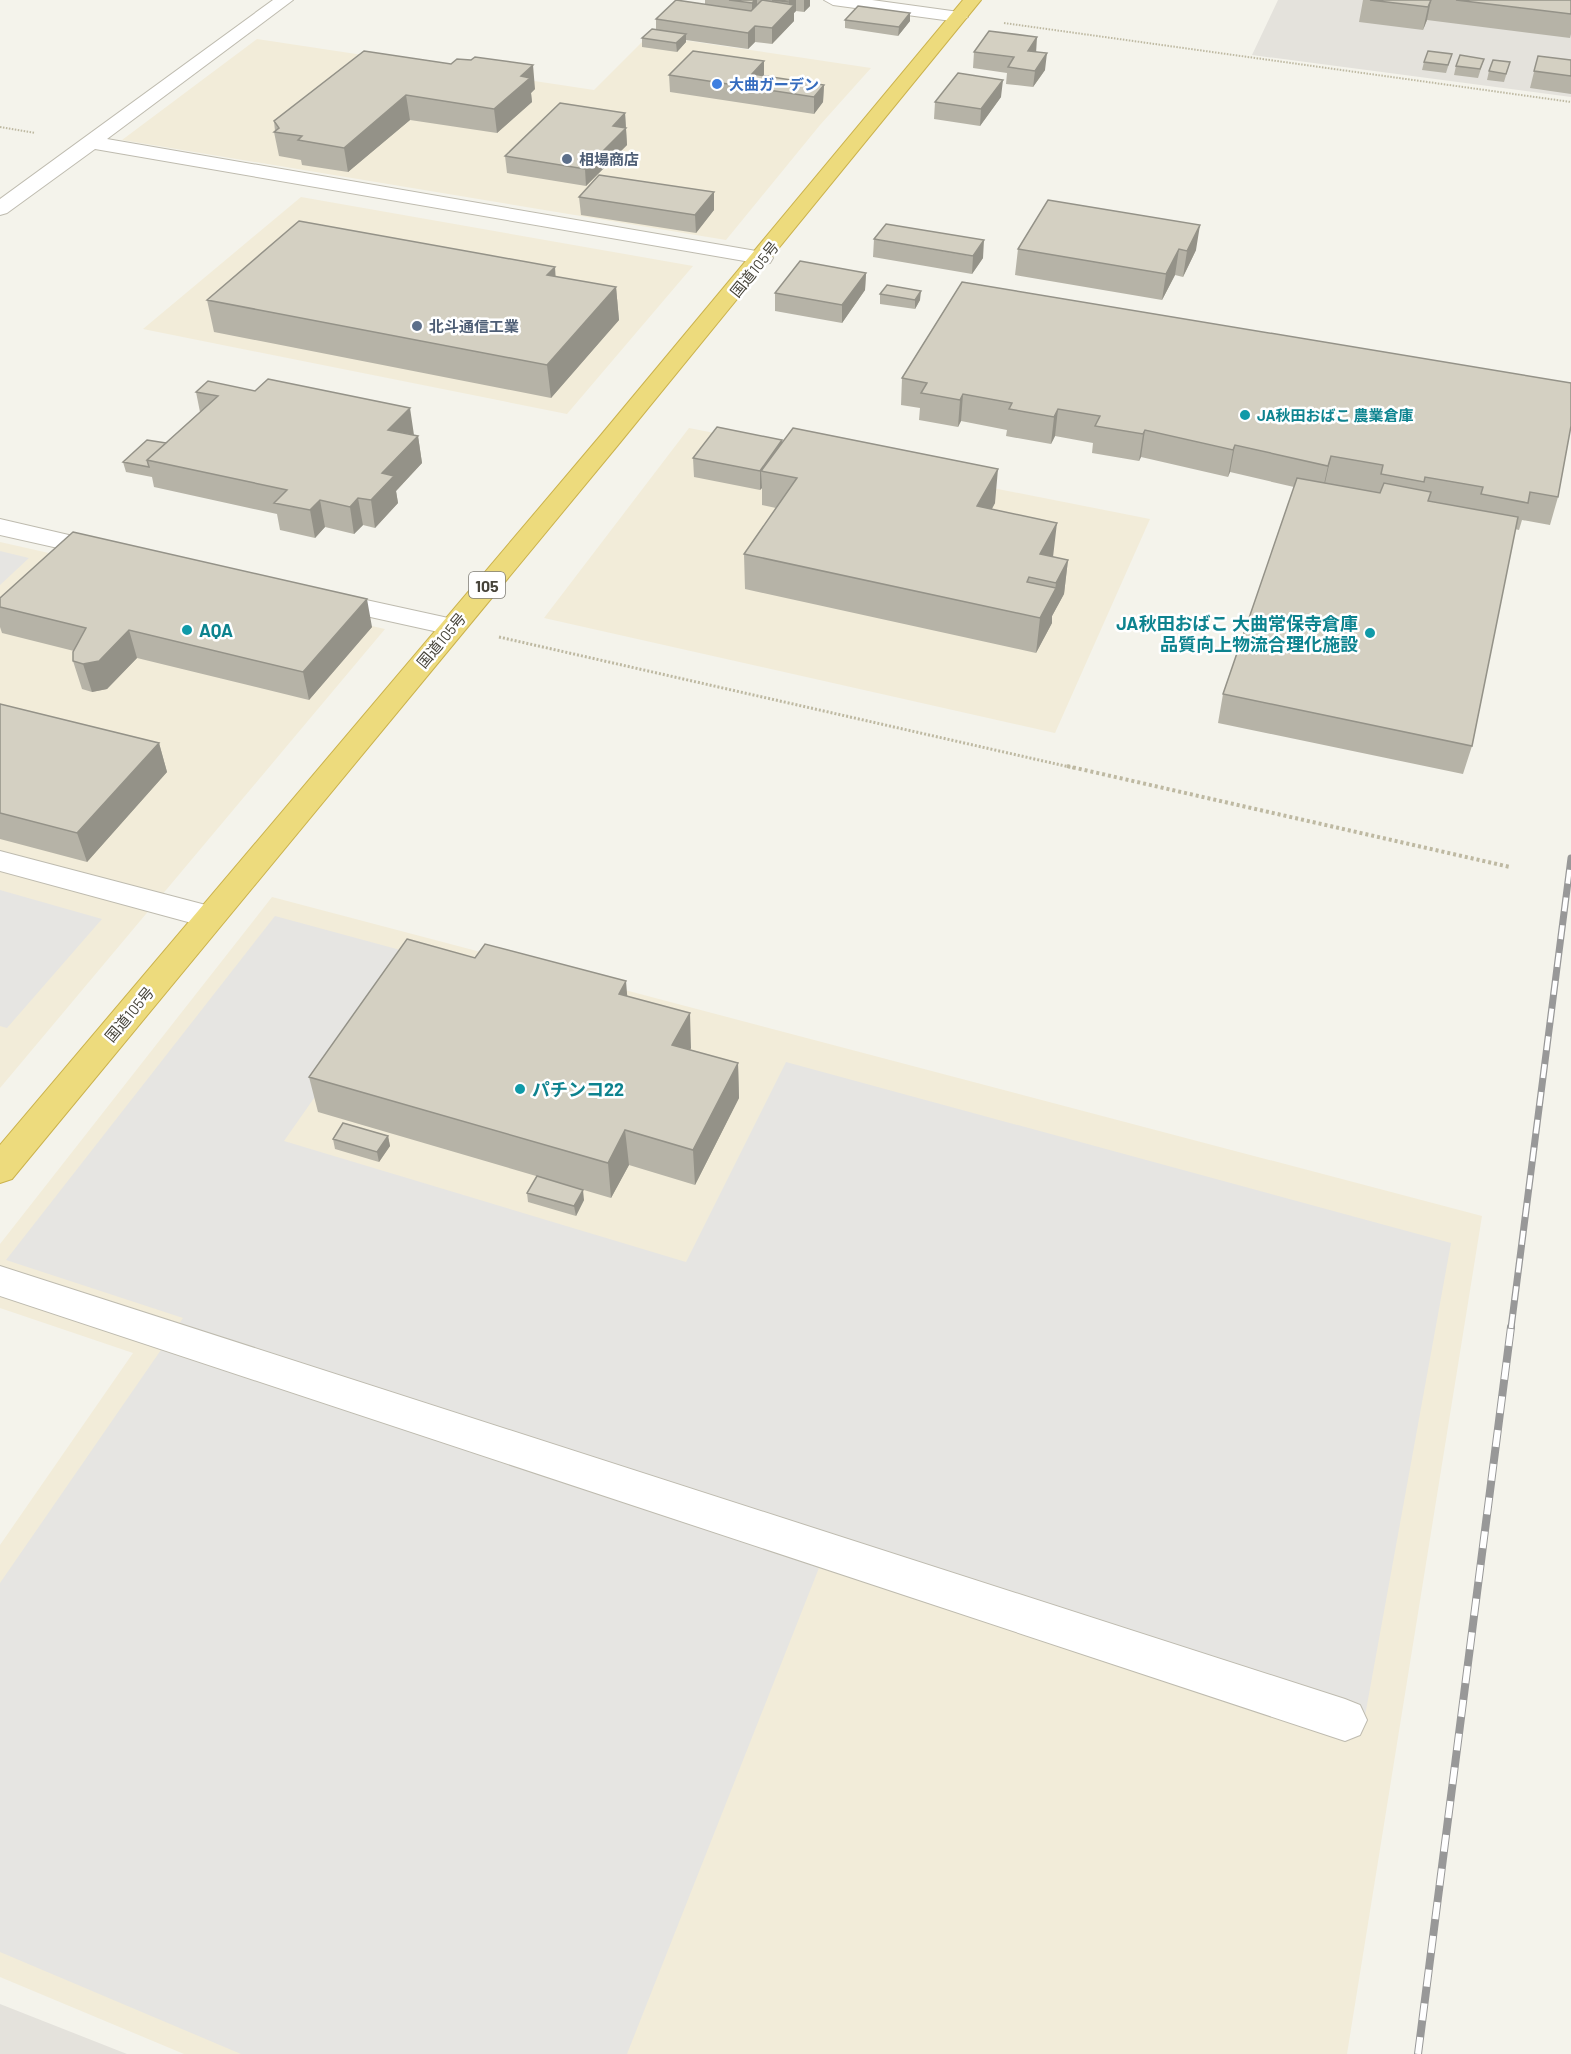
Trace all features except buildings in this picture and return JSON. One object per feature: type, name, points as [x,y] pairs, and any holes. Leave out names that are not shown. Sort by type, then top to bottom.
[{"type":"highway","name":"国道105号","points":[[0,1169],[762,258],[965,8]]},
{"type":"street","points":[[0,209],[284,0]]},
{"type":"street","points":[[833,0],[965,8]]},
{"type":"street","points":[[90,142],[762,258]]},
{"type":"street","points":[[0,527],[127,555]]},
{"type":"street","points":[[301,594],[452,627]]},
{"type":"street","points":[[0,861],[210,917]]},
{"type":"street","points":[[0,1281],[1345,1720]]},
{"type":"path","points":[[965,8],[1571,102]]},
{"type":"path","points":[[452,627],[1510,867]]},
{"type":"shaded area","points":[[1278,0],[1571,0],[1571,97],[1252,55]]},
{"type":"shaded area","points":[[649,35],[871,68],[820,125],[726,240],[122,140],[257,39],[594,90]]},
{"type":"shaded area","points":[[301,197],[693,266],[567,414],[143,329]]},
{"type":"shaded area","points":[[689,428],[1150,519],[1055,733],[544,618]]},
{"type":"shaded area","points":[[0,542],[385,629],[0,1088]]},
{"type":"shaded area","points":[[0,551],[29,558],[0,585]]},
{"type":"shaded area","points":[[0,890],[102,919],[7,1028],[0,1026]]},
{"type":"shaded area","points":[[272,897],[1482,1216],[1347,2054],[184,2054],[0,1977],[0,1545],[133,1353],[0,1308],[0,1244]]},
{"type":"shaded area","points":[[275,916],[415,954],[284,1141],[686,1262],[786,1062],[1451,1243],[1365,1716],[830,1540],[627,2054],[241,2054],[0,1952],[0,1583],[183,1318],[6,1260]]},
{"type":"shaded area","points":[[0,2004],[127,2054],[0,2054]]},
{"type":"railway","points":[[1511,1328],[1571,858]]},
{"type":"railway","points":[[1418,2054],[1511,1327]]},
{"type":"place","name":"大曲ガーデン","points":[[717,84]]},
{"type":"place","name":"相場商店","points":[[567,159]]},
{"type":"place","name":"北斗通信工業","points":[[417,326]]},
{"type":"place","name":"JA秋田おばこ 農業倉庫","points":[[1245,415]]},
{"type":"place","name":"AQA","points":[[187,630]]},
{"type":"place","name":"JA秋田おばこ 大曲常保寺倉庫 品質向上物流合理化施設","points":[[1370,633]]},
{"type":"place","name":"パチンコ22","points":[[520,1089]]}]
